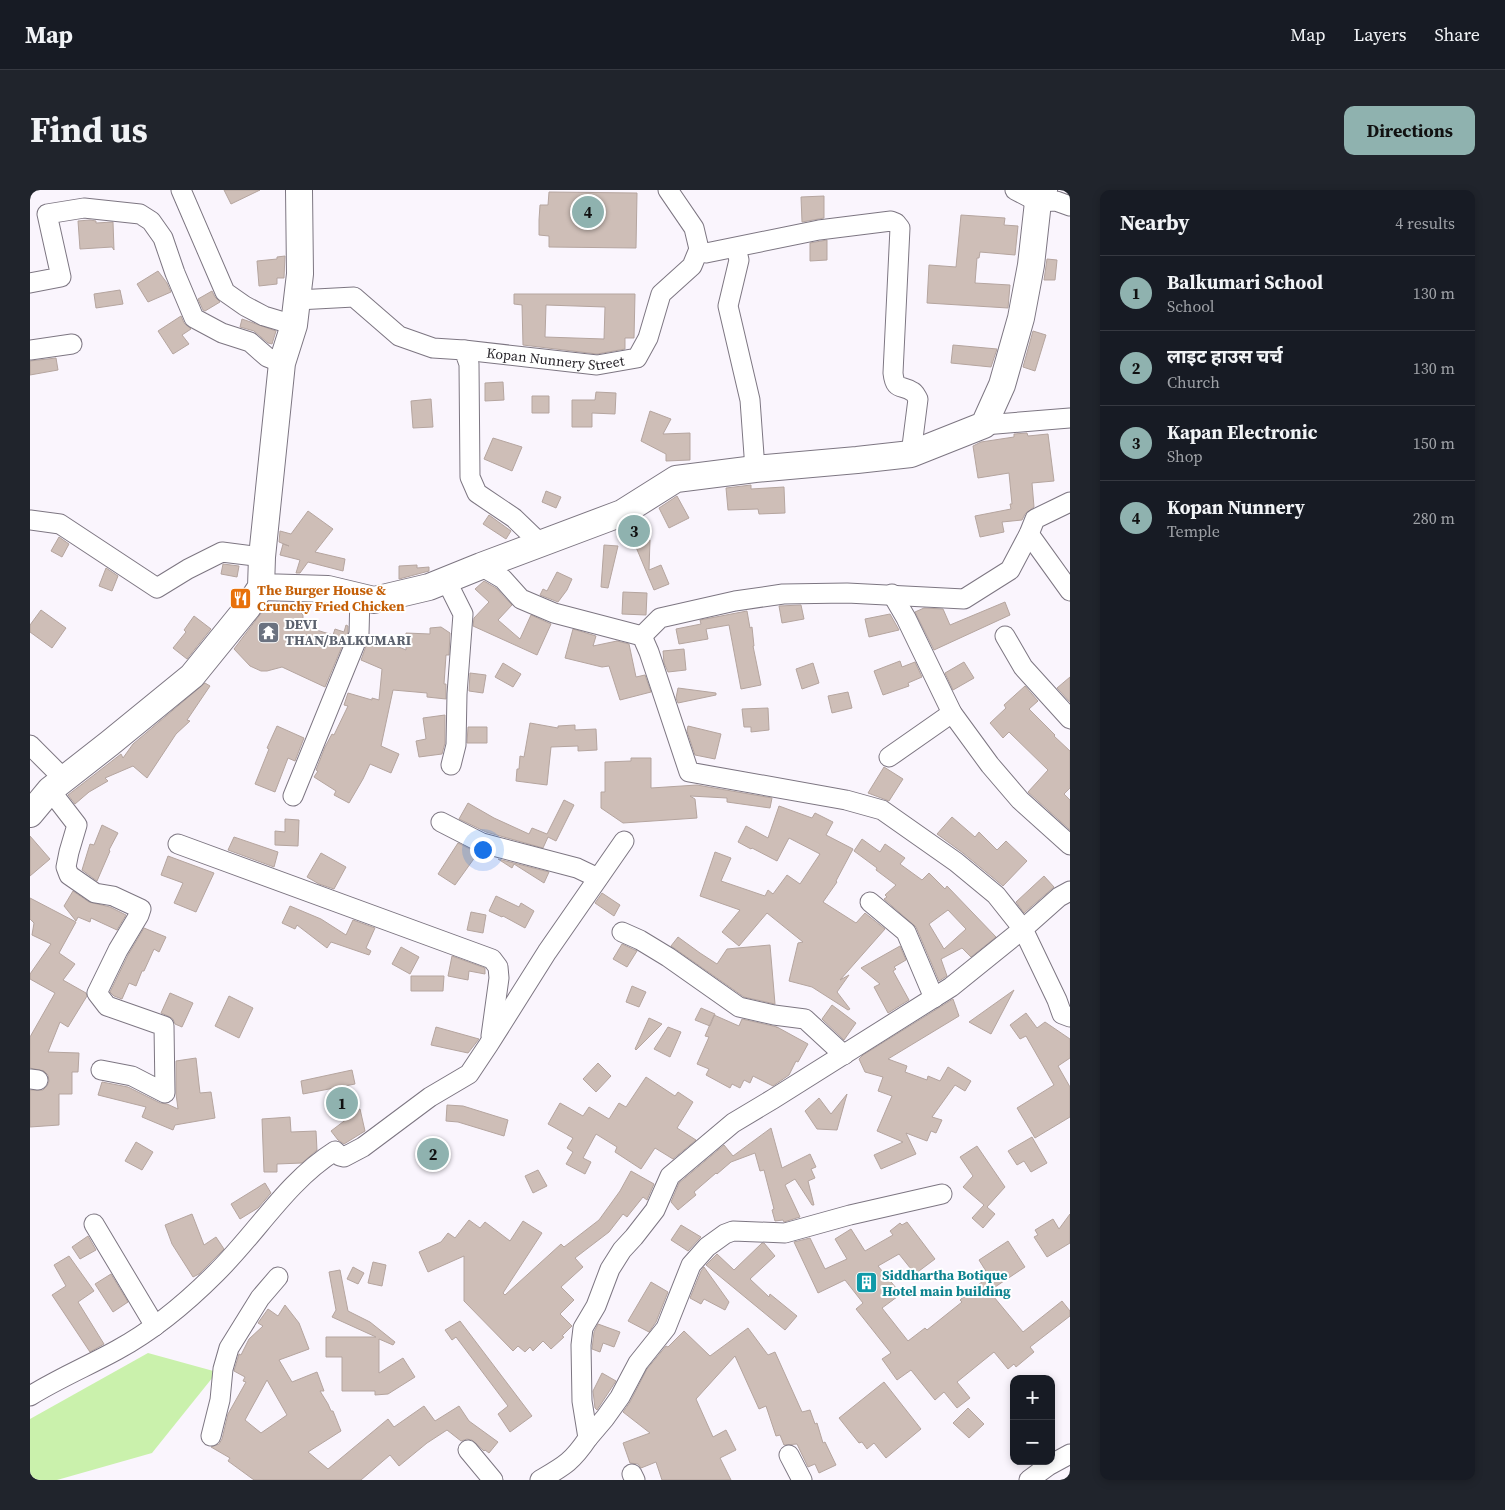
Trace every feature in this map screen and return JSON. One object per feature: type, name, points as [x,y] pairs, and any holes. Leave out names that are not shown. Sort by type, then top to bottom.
[{"type":"main road","points":[[30,814],[57,784],[110,744],[192,676],[248,607],[261,587],[262,557],[282,363],[296,312],[300,274],[298,190]]},
{"type":"main road","points":[[261,587],[328,589],[374,600],[429,587],[622,513],[676,479],[755,469],[911,454],[984,425],[1002,385],[1021,318],[1041,196]]},
{"type":"street","points":[[180,190],[225,292],[245,306],[264,316],[296,312],[354,297],[399,336],[433,348],[464,350],[469,364],[470,477],[477,493],[514,518],[541,544]]},
{"type":"street","points":[[668,190],[694,228],[701,250],[706,253],[819,230],[891,221],[896,223],[900,228],[893,373],[897,386],[913,392],[918,399],[911,454]]},
{"type":"street","points":[[1015,190],[1041,196],[1070,206]]},
{"type":"street","points":[[30,283],[61,277],[46,214],[84,208],[140,214],[151,221],[164,238],[175,273],[194,318],[222,333],[250,342],[267,356],[282,363]]},
{"type":"street","points":[[736,248],[738,260],[728,306],[750,400],[755,469]]},
{"type":"street","name":"Kopan Nunnery Street","points":[[464,350],[597,365],[637,358],[648,338],[660,294],[692,266],[701,250]]},
{"type":"street","points":[[30,350],[72,344]]},
{"type":"street","points":[[984,425],[1070,418]]},
{"type":"street","points":[[642,636],[660,618],[735,601],[783,594],[847,593],[964,598],[1010,570],[1035,519],[1070,502]]},
{"type":"street","points":[[30,520],[60,524],[157,588],[222,552],[262,557]]},
{"type":"street","points":[[1029,534],[1070,591]]},
{"type":"street","points":[[481,566],[504,579],[521,599],[554,613],[642,636]]},
{"type":"street","points":[[446,580],[463,614],[457,694],[456,745],[451,765]]},
{"type":"street","points":[[892,594],[906,618],[952,713],[990,765],[1020,800],[1070,845]]},
{"type":"street","points":[[293,796],[359,634],[360,596]]},
{"type":"street","points":[[642,636],[689,772],[846,800],[882,810],[956,862],[996,895],[1023,929],[1062,1014],[1070,1017]]},
{"type":"street","points":[[1005,636],[1023,667],[1070,719]]},
{"type":"street","points":[[889,758],[952,713]]},
{"type":"street","points":[[30,744],[57,784],[77,825],[66,867],[69,875],[96,893],[113,896],[141,909],[140,915],[118,950],[97,993],[107,1006],[164,1026],[165,1093],[132,1076],[101,1070]]},
{"type":"street","points":[[441,822],[482,843],[577,868],[598,878]]},
{"type":"street","points":[[30,1396],[54,1380],[118,1350],[155,1326],[217,1273],[300,1178],[322,1159],[335,1151],[344,1157],[363,1148],[430,1097],[469,1074],[547,952],[624,841]]},
{"type":"street","points":[[178,844],[492,959],[498,967],[499,978],[489,1044]]},
{"type":"street","points":[[588,1438],[582,1401],[580,1345],[583,1328],[596,1306],[610,1269],[622,1250],[655,1210],[670,1176],[733,1123],[951,987],[1023,929],[1059,896],[1070,891]]},
{"type":"street","points":[[870,902],[906,932],[934,998]]},
{"type":"street","points":[[622,932],[640,940],[668,957],[739,1007],[774,1015],[805,1019],[844,1055]]},
{"type":"street","points":[[540,1480],[569,1462],[578,1453],[620,1397],[638,1363],[666,1328],[691,1265],[707,1246],[733,1231],[785,1233],[850,1215],[942,1194]]},
{"type":"street","points":[[94,1224],[155,1326]]},
{"type":"street","points":[[211,1436],[220,1400],[223,1369],[230,1348],[260,1298],[278,1277]]},
{"type":"street","points":[[468,1450],[493,1480]]},
{"type":"street","points":[[1029,1480],[1048,1466],[1070,1454]]},
{"type":"street","points":[[790,1455],[802,1480]]},
{"type":"green space","points":[[148,1353],[217,1372],[152,1453],[57,1480],[30,1480],[30,1419]]},
{"type":"building","points":[[224,190],[260,190],[231,204]]},
{"type":"building","points":[[549,192],[637,193],[636,248],[549,247],[549,236],[539,235],[539,220],[540,205],[548,205]]},
{"type":"building","points":[[824,196],[824,218],[802,222],[801,197]]},
{"type":"building","points":[[961,215],[1005,218],[1004,225],[1018,226],[1015,255],[980,252],[979,258],[977,258],[975,283],[1010,285],[1008,308],[927,303],[929,265],[956,267]]},
{"type":"building","points":[[78,221],[96,221],[96,223],[113,222],[114,250],[112,247],[80,249]]},
{"type":"building","points":[[827,240],[827,260],[810,261],[810,243]]},
{"type":"building","points":[[285,256],[284,278],[277,278],[277,284],[259,286],[257,261],[277,259],[277,257]]},
{"type":"building","points":[[1047,259],[1057,260],[1055,280],[1044,280]]},
{"type":"building","points":[[158,271],[171,292],[148,302],[137,284]]},
{"type":"building","points":[[120,290],[123,304],[96,308],[94,294]]},
{"type":"building","points":[[212,291],[220,302],[205,311],[198,299]]},
{"type":"building","points":[[514,294],[635,294],[634,338],[625,338],[625,349],[597,354],[523,345],[522,305],[514,304]],"holes":[[[546,305],[605,307],[604,339],[545,337]]]},
{"type":"building","points":[[181,316],[184,323],[191,329],[182,335],[189,344],[173,354],[158,331]]},
{"type":"building","points":[[242,319],[276,331],[272,344],[268,343],[254,331],[240,327]]},
{"type":"building","points":[[1033,331],[1046,335],[1035,371],[1023,367]]},
{"type":"building","points":[[953,345],[997,349],[991,367],[951,363]]},
{"type":"building","points":[[56,358],[58,370],[30,375],[30,361]]},
{"type":"building","points":[[503,382],[504,400],[485,401],[485,383]]},
{"type":"building","points":[[596,392],[616,393],[615,414],[592,413],[592,427],[572,427],[572,400],[595,400]]},
{"type":"building","points":[[532,396],[549,396],[549,413],[532,413]]},
{"type":"building","points":[[431,399],[433,427],[413,428],[411,401]]},
{"type":"building","points":[[650,411],[671,419],[663,434],[690,433],[690,460],[666,461],[666,454],[641,441]]},
{"type":"building","points":[[1027,433],[1028,436],[1048,434],[1054,481],[1032,483],[1034,507],[1025,514],[1022,520],[1002,522],[1004,532],[980,537],[975,516],[1011,509],[1010,504],[1012,504],[1009,473],[978,478],[973,446],[981,442],[1014,437],[1014,434]]},
{"type":"building","points":[[493,438],[522,447],[512,471],[484,459]]},
{"type":"building","points":[[751,485],[751,489],[784,487],[785,513],[759,514],[758,509],[728,510],[726,488]]},
{"type":"building","points":[[546,491],[561,497],[556,508],[542,502]]},
{"type":"building","points":[[677,496],[689,518],[669,528],[659,508]]},
{"type":"building","points":[[308,511],[333,529],[315,552],[345,559],[343,571],[308,562],[300,573],[296,573],[300,560],[280,555],[283,544],[289,546],[279,542],[280,531],[291,534]]},
{"type":"building","points":[[489,515],[511,531],[506,539],[483,524]]},
{"type":"building","points":[[59,537],[69,544],[62,557],[51,551]]},
{"type":"building","points":[[633,540],[650,540],[649,570],[661,565],[669,584],[654,590]]},
{"type":"building","points":[[604,545],[618,546],[608,588],[601,587]]},
{"type":"building","points":[[223,564],[239,566],[237,577],[221,574]]},
{"type":"building","points":[[417,565],[417,568],[429,567],[429,571],[399,579],[399,566]]},
{"type":"building","points":[[106,568],[118,576],[112,591],[99,586]]},
{"type":"building","points":[[557,572],[572,579],[558,602],[540,595],[543,589],[547,591]]},
{"type":"building","points":[[484,581],[496,588],[512,605],[498,620],[520,639],[531,615],[551,624],[537,655],[473,626],[474,618],[489,602],[475,589]]},
{"type":"building","points":[[623,592],[647,593],[646,615],[622,614]]},
{"type":"building","points":[[1005,602],[1010,615],[934,650],[915,612],[924,608],[943,609],[950,625]]},
{"type":"building","points":[[270,604],[294,605],[303,615],[303,626],[333,635],[335,629],[344,632],[346,625],[348,626],[348,632],[325,687],[282,667],[261,671],[250,666],[234,649]]},
{"type":"building","points":[[801,605],[804,619],[782,623],[779,606]]},
{"type":"building","points":[[41,610],[66,628],[52,648],[30,632],[30,625]]},
{"type":"building","points":[[747,611],[750,628],[752,627],[753,646],[761,685],[741,689],[729,625],[706,629],[708,639],[679,644],[676,629],[701,624],[700,620]]},
{"type":"building","points":[[890,614],[899,630],[869,637],[865,619]]},
{"type":"building","points":[[194,616],[211,629],[187,659],[173,648],[186,632],[184,630]]},
{"type":"building","points":[[441,627],[450,633],[449,655],[446,655],[444,684],[446,684],[446,699],[427,697],[427,693],[393,690],[381,746],[399,754],[391,773],[370,764],[349,803],[334,795],[336,791],[314,777],[318,771],[316,770],[325,747],[332,734],[334,735],[348,706],[344,705],[348,693],[372,700],[372,698],[379,700],[382,669],[361,660],[370,635],[406,650],[406,633],[430,634],[430,628]]},
{"type":"building","points":[[573,629],[596,636],[593,646],[617,641],[629,644],[636,677],[645,675],[651,692],[620,700],[609,666],[602,667],[565,658]]},
{"type":"building","points":[[684,649],[686,670],[668,672],[664,663],[663,651]]},
{"type":"building","points":[[900,661],[902,667],[915,662],[922,677],[908,683],[909,686],[883,695],[874,671]]},
{"type":"building","points":[[964,662],[974,678],[953,690],[945,673]]},
{"type":"building","points":[[503,663],[521,674],[513,687],[495,677]]},
{"type":"building","points":[[813,663],[819,683],[802,689],[796,669]]},
{"type":"building","points":[[470,673],[486,675],[483,693],[469,691]]},
{"type":"building","points":[[1070,677],[1070,702],[1057,688]]},
{"type":"building","points":[[205,683],[210,686],[187,720],[190,721],[176,734],[147,778],[133,766],[105,778],[108,781],[89,792],[75,804],[68,795],[121,754],[123,758],[133,744]]},
{"type":"building","points":[[1025,686],[1038,701],[1029,709],[1070,751],[1070,788],[1064,794],[1070,800],[1070,830],[1028,792],[1048,770],[1009,732],[1003,738],[990,723],[1006,708],[1004,705]]},
{"type":"building","points":[[678,688],[716,693],[716,695],[678,703],[676,698]]},
{"type":"building","points":[[848,692],[852,708],[832,713],[828,696]]},
{"type":"building","points":[[768,708],[769,730],[751,732],[751,727],[744,727],[742,709]]},
{"type":"building","points":[[445,715],[445,743],[442,754],[419,757],[416,741],[426,739],[423,718]]},
{"type":"building","points":[[530,723],[558,728],[558,726],[575,725],[575,730],[596,729],[597,750],[578,751],[578,746],[551,747],[547,785],[516,781],[520,756],[524,757]]},
{"type":"building","points":[[277,726],[304,738],[295,761],[288,758],[275,792],[255,784],[269,749],[267,748]]},
{"type":"building","points":[[688,726],[721,734],[715,759],[695,755],[687,731]]},
{"type":"building","points":[[468,727],[487,727],[487,743],[467,743]]},
{"type":"building","points":[[631,758],[651,758],[651,788],[697,785],[772,798],[770,808],[727,802],[727,798],[690,796],[695,799],[697,818],[623,823],[601,808],[601,792],[605,792],[605,762],[631,761]]},
{"type":"building","points":[[884,767],[903,779],[889,801],[868,793]]},
{"type":"building","points":[[564,800],[574,805],[556,841],[548,837],[543,848],[486,832],[459,819],[468,803],[494,818],[529,834],[532,828],[547,834]]},
{"type":"building","points":[[779,806],[812,818],[815,813],[833,822],[826,835],[853,849],[837,882],[823,902],[856,923],[865,913],[885,929],[840,980],[849,975],[837,992],[850,1009],[848,1010],[812,987],[789,981],[798,943],[803,942],[767,913],[739,946],[722,932],[740,910],[700,896],[715,852],[731,858],[721,881],[765,896],[768,890],[773,894],[787,875],[800,884],[820,854],[789,838],[777,861],[738,842],[746,826],[768,838]]},
{"type":"building","points":[[952,817],[975,837],[979,832],[997,850],[1006,841],[1027,861],[1003,886],[937,834]]},
{"type":"building","points":[[285,819],[299,820],[298,846],[275,845],[275,831],[285,832]]},
{"type":"building","points":[[102,825],[118,833],[97,881],[82,870],[90,844],[94,845]]},
{"type":"building","points":[[30,836],[50,859],[30,876]]},
{"type":"building","points":[[234,837],[278,852],[274,867],[228,850]]},
{"type":"building","points":[[862,839],[880,852],[885,844],[905,858],[900,864],[922,880],[929,873],[945,889],[947,886],[996,937],[971,957],[962,948],[941,959],[947,976],[939,981],[916,927],[884,899],[887,897],[885,895],[896,885],[854,851]],"holes":[[[948,910],[966,929],[944,949],[929,924]]]},
{"type":"building","points":[[458,843],[478,853],[455,885],[438,874]]},
{"type":"building","points":[[321,853],[346,867],[334,889],[319,884],[307,877]]},
{"type":"building","points":[[168,856],[214,873],[196,912],[174,903],[183,883],[161,875]]},
{"type":"building","points":[[498,859],[549,872],[544,883],[514,864],[512,868]]},
{"type":"building","points":[[1044,876],[1054,887],[1024,913],[1016,902]]},
{"type":"building","points":[[73,891],[89,902],[110,907],[126,915],[117,930],[91,918],[90,922],[78,917],[76,921],[64,906]]},
{"type":"building","points":[[602,893],[620,905],[614,916],[595,903]]},
{"type":"building","points":[[496,896],[519,907],[521,903],[534,911],[525,928],[489,911]]},
{"type":"building","points":[[30,898],[76,922],[59,953],[75,964],[63,980],[86,993],[87,996],[68,1027],[60,1022],[48,1052],[79,1053],[78,1072],[72,1072],[72,1094],[59,1094],[59,1125],[30,1127],[30,1090],[43,1090],[49,1081],[48,1075],[44,1071],[30,1068],[30,1037],[55,993],[30,979],[30,974],[51,944],[32,935],[34,923],[30,919]]},
{"type":"building","points":[[290,906],[321,919],[346,935],[353,920],[375,928],[366,948],[371,951],[369,955],[331,942],[327,948],[297,925],[295,929],[282,923]]},
{"type":"building","points":[[471,912],[486,915],[483,933],[467,930]]},
{"type":"building","points":[[144,928],[166,937],[159,952],[154,949],[136,986],[129,983],[122,999],[110,992]]},
{"type":"building","points":[[678,937],[717,964],[727,949],[770,945],[775,1004],[744,997],[671,946]]},
{"type":"building","points":[[622,944],[637,951],[627,967],[613,959]]},
{"type":"building","points":[[900,946],[906,960],[894,967],[896,969],[893,971],[909,1000],[888,1013],[874,987],[880,984],[861,968]]},
{"type":"building","points":[[401,947],[419,957],[410,974],[392,964]]},
{"type":"building","points":[[452,956],[485,968],[485,974],[469,971],[468,980],[448,976]]},
{"type":"building","points":[[411,976],[444,976],[443,991],[411,991]]},
{"type":"building","points":[[632,986],[646,992],[639,1007],[626,1002]]},
{"type":"building","points":[[1014,990],[991,1034],[969,1022]]},
{"type":"building","points":[[170,993],[193,1003],[182,1027],[175,1024],[173,1019],[161,1013]]},
{"type":"building","points":[[229,996],[253,1008],[239,1038],[215,1026]]},
{"type":"building","points":[[953,999],[959,1016],[888,1059],[907,1066],[905,1072],[927,1080],[928,1076],[940,1081],[948,1067],[971,1081],[965,1091],[955,1085],[932,1117],[942,1120],[936,1133],[931,1131],[927,1141],[906,1133],[916,1154],[881,1169],[874,1155],[903,1142],[877,1131],[892,1096],[878,1091],[883,1077],[865,1072],[859,1059]]},
{"type":"building","points":[[832,1005],[856,1023],[844,1040],[822,1019]]},
{"type":"building","points":[[701,1008],[715,1014],[710,1026],[695,1020]]},
{"type":"building","points":[[1026,1013],[1037,1028],[1045,1022],[1070,1039],[1070,1058],[1058,1066],[1070,1087],[1070,1117],[1035,1138],[1017,1108],[1054,1085],[1026,1036],[1020,1039],[1010,1025]]},
{"type":"building","points":[[714,1015],[739,1026],[742,1019],[777,1027],[808,1044],[789,1075],[773,1086],[753,1076],[750,1083],[744,1080],[740,1088],[732,1084],[730,1088],[706,1075],[709,1069],[697,1064],[709,1037],[705,1036]]},
{"type":"building","points":[[649,1018],[662,1024],[636,1050],[635,1049]]},
{"type":"building","points":[[436,1027],[479,1039],[468,1053],[431,1045]]},
{"type":"building","points":[[668,1027],[681,1032],[670,1057],[654,1049]]},
{"type":"building","points":[[196,1058],[200,1093],[211,1092],[215,1118],[175,1125],[173,1130],[142,1117],[146,1107],[98,1095],[102,1082],[128,1087],[160,1103],[178,1109],[176,1061]]},
{"type":"building","points":[[598,1063],[611,1076],[596,1092],[583,1079]]},
{"type":"building","points":[[352,1070],[355,1084],[303,1094],[301,1081]]},
{"type":"building","points":[[646,1077],[675,1096],[678,1092],[693,1102],[677,1128],[696,1140],[673,1159],[655,1148],[641,1169],[615,1152],[617,1147],[596,1134],[583,1158],[591,1162],[585,1174],[566,1164],[573,1152],[567,1148],[573,1138],[548,1124],[560,1103],[583,1116],[589,1107],[609,1119],[619,1103],[626,1107]]},
{"type":"building","points":[[847,1094],[837,1130],[817,1129],[805,1111],[819,1098],[831,1114]]},
{"type":"building","points":[[447,1105],[463,1106],[508,1120],[504,1136],[458,1122],[446,1121]]},
{"type":"building","points":[[360,1109],[365,1131],[344,1144],[331,1131]]},
{"type":"building","points":[[290,1117],[291,1132],[316,1131],[317,1150],[302,1163],[277,1164],[277,1172],[264,1172],[262,1119]]},
{"type":"building","points":[[771,1128],[782,1168],[810,1154],[816,1167],[811,1169],[815,1178],[808,1181],[814,1205],[812,1205],[795,1179],[785,1185],[800,1217],[784,1222],[783,1220],[775,1221],[772,1210],[774,1209],[764,1170],[760,1171],[755,1153],[731,1162],[716,1173],[694,1192],[696,1195],[678,1210],[671,1202],[679,1183],[724,1145],[733,1156]]},
{"type":"building","points":[[1032,1137],[1047,1163],[1031,1172],[1024,1161],[1017,1165],[1008,1151]]},
{"type":"building","points":[[136,1142],[153,1152],[142,1170],[125,1161]]},
{"type":"building","points":[[977,1146],[1005,1187],[987,1207],[995,1214],[983,1228],[972,1218],[984,1205],[963,1187],[973,1176],[960,1157]]},
{"type":"building","points":[[538,1170],[547,1186],[533,1193],[525,1176]]},
{"type":"building","points":[[631,1171],[654,1184],[647,1200],[643,1197],[627,1217],[623,1214],[609,1232],[575,1258],[583,1267],[561,1287],[574,1300],[560,1314],[572,1326],[562,1336],[564,1337],[551,1349],[543,1341],[533,1351],[530,1347],[525,1352],[518,1346],[513,1351],[464,1301],[464,1256],[428,1272],[419,1252],[441,1242],[448,1233],[455,1238],[469,1220],[480,1228],[485,1222],[510,1241],[523,1221],[542,1233],[503,1293],[505,1295],[561,1244],[564,1247],[599,1220],[620,1191]]},
{"type":"building","points":[[265,1183],[271,1193],[258,1208],[240,1219],[231,1204]]},
{"type":"building","points":[[192,1214],[204,1245],[216,1237],[224,1249],[199,1274],[193,1277],[172,1244],[165,1225]]},
{"type":"building","points":[[1070,1214],[1070,1243],[1047,1257],[1034,1237],[1038,1235],[1035,1230],[1053,1219],[1059,1229]]},
{"type":"building","points":[[907,1222],[935,1259],[915,1274],[899,1254],[878,1266],[901,1294],[882,1308],[908,1341],[925,1328],[927,1330],[962,1302],[960,1300],[989,1276],[979,1260],[1008,1241],[1025,1267],[989,1291],[1023,1332],[1062,1301],[1070,1311],[1070,1316],[1030,1347],[1034,1352],[1016,1367],[1014,1364],[1008,1369],[994,1352],[957,1382],[970,1398],[957,1408],[944,1392],[935,1400],[911,1370],[897,1380],[882,1359],[891,1353],[856,1309],[863,1303],[845,1280],[818,1293],[794,1242],[810,1238],[825,1269],[847,1259],[835,1239],[851,1229],[865,1251],[893,1235],[890,1231],[900,1223],[902,1225]]},
{"type":"building","points":[[681,1225],[701,1237],[688,1251],[671,1240]]},
{"type":"building","points":[[88,1236],[96,1250],[80,1259],[72,1247]]},
{"type":"building","points":[[762,1243],[775,1256],[750,1279],[769,1297],[770,1294],[797,1316],[785,1330],[706,1265],[717,1254],[734,1270]]},
{"type":"building","points":[[69,1256],[94,1291],[78,1302],[104,1344],[90,1352],[52,1295],[66,1286],[54,1265]]},
{"type":"building","points":[[373,1262],[386,1265],[382,1286],[368,1283]]},
{"type":"building","points":[[353,1267],[364,1273],[358,1284],[347,1279]]},
{"type":"building","points":[[704,1267],[729,1302],[725,1310],[704,1299],[701,1304],[690,1298]]},
{"type":"building","points":[[340,1270],[348,1311],[370,1322],[395,1342],[393,1345],[379,1339],[379,1373],[403,1358],[415,1377],[388,1394],[375,1395],[375,1391],[342,1391],[342,1357],[326,1357],[326,1337],[376,1337],[332,1317],[336,1310],[329,1272]]},
{"type":"building","points":[[111,1274],[128,1302],[113,1312],[95,1284]]},
{"type":"building","points":[[651,1282],[668,1292],[656,1322],[649,1332],[628,1321]]},
{"type":"building","points":[[285,1305],[299,1323],[309,1349],[279,1360],[292,1382],[317,1372],[324,1391],[320,1391],[331,1411],[333,1411],[341,1431],[308,1452],[328,1469],[388,1419],[394,1427],[424,1406],[435,1421],[459,1406],[469,1421],[498,1442],[489,1453],[472,1440],[461,1441],[447,1430],[427,1443],[399,1466],[390,1455],[361,1480],[254,1480],[228,1461],[230,1458],[211,1447],[219,1444],[222,1439],[228,1414],[246,1382],[243,1381],[245,1377],[234,1371],[239,1354],[241,1355],[249,1339],[263,1326],[258,1323],[268,1309],[278,1316]],"holes":[[[267,1380],[287,1415],[261,1433],[245,1420]]]},
{"type":"building","points":[[460,1321],[532,1416],[510,1432],[498,1414],[508,1406],[456,1337],[452,1340],[445,1330]]},
{"type":"building","points":[[598,1324],[620,1332],[614,1347],[603,1343],[600,1352],[592,1349],[594,1332]]},
{"type":"building","points":[[748,1328],[768,1355],[775,1352],[802,1412],[810,1410],[815,1424],[817,1423],[823,1443],[825,1442],[836,1465],[819,1473],[815,1464],[808,1467],[797,1444],[784,1445],[780,1435],[776,1436],[766,1406],[759,1409],[735,1356],[696,1399],[713,1437],[726,1430],[736,1450],[720,1458],[731,1480],[662,1480],[656,1462],[641,1468],[638,1464],[630,1463],[623,1443],[650,1433],[623,1412],[647,1369],[666,1346],[668,1347],[684,1331],[710,1356]]},
{"type":"building","points":[[602,1373],[616,1381],[597,1410],[595,1408],[593,1391]]},
{"type":"building","points":[[884,1382],[921,1429],[886,1458],[874,1443],[867,1449],[862,1442],[859,1443],[839,1418]]},
{"type":"building","points":[[968,1408],[984,1424],[969,1438],[953,1423]]},
{"type":"place","name":"Kopan Nunnery","points":[[588,212]]},
{"type":"place","name":"Kapan Electronic","points":[[634,531]]},
{"type":"place","name":"The Burger House & Crunchy Fried Chicken","points":[[241,598]]},
{"type":"place","name":"DEVI THAN/BALKUMARI","points":[[269,632]]},
{"type":"place","name":"Balkumari School","points":[[342,1103]]},
{"type":"place","name":"लाइट हाउस चर्च","points":[[433,1154]]},
{"type":"place","name":"Siddhartha Botique Hotel main building","points":[[866,1283]]}]
